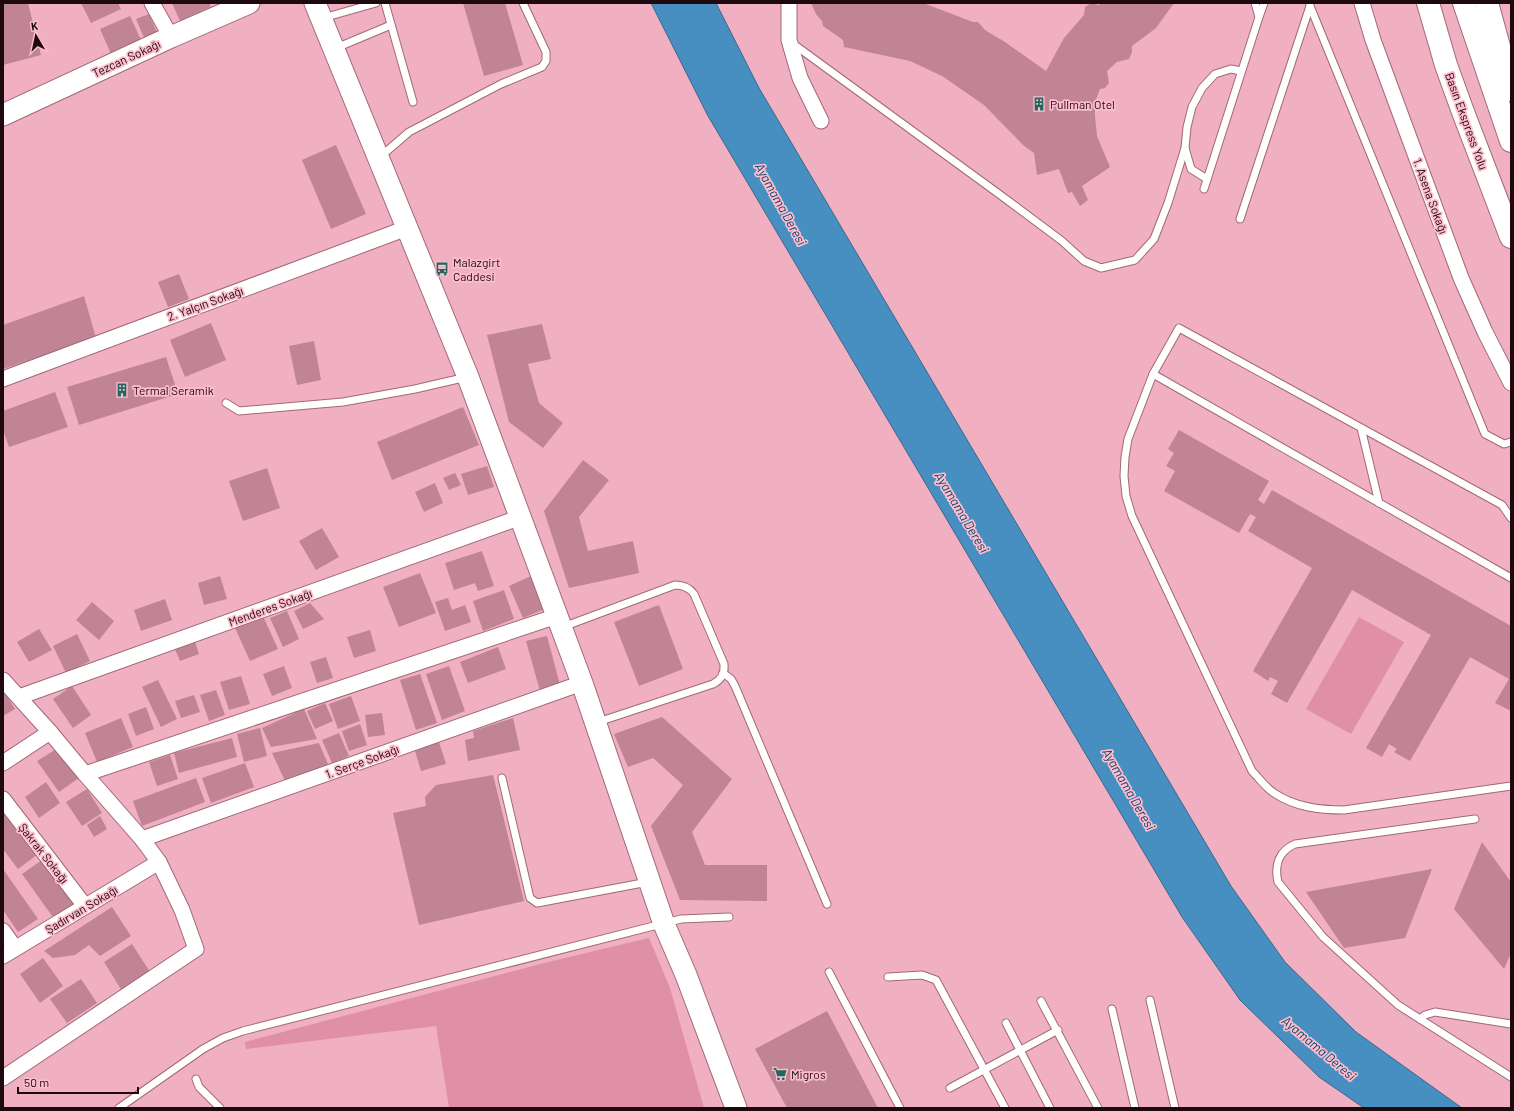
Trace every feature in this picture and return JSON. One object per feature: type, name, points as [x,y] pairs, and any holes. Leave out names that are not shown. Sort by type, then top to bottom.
[{"type":"highway","points":[[1422,3],[1446,65]]},
{"type":"highway","name":"Basın Ekspress Yolu","points":[[1428,3],[1446,65],[1462,112],[1511,237]]},
{"type":"highway","points":[[1464,3],[1511,141]]},
{"type":"highway","points":[[1487,3],[1511,90]]},
{"type":"main road","name":"Tezcan Sokağı","points":[[3,115],[171,37],[249,3]]},
{"type":"main road","points":[[318,11],[468,377],[582,683],[664,924],[686,975],[736,1108]]},
{"type":"street","points":[[152,3],[171,37]]},
{"type":"street","points":[[789,3],[789,40],[800,78],[821,121]]},
{"type":"street","name":"1. Asena Sokağı","points":[[1362,3],[1373,40],[1462,278],[1485,332],[1511,384]]},
{"type":"street","name":"2. Yalçın Sokağı","points":[[3,379],[407,228]]},
{"type":"street","name":"Menderes Sokağı","points":[[19,697],[521,517]]},
{"type":"street","points":[[85,774],[559,622]]},
{"type":"street","points":[[3,680],[142,839],[159,862],[182,910],[196,949],[3,1078]]},
{"type":"street","name":"1. Serçe Sokağı","points":[[142,839],[582,683]]},
{"type":"street","points":[[3,763],[50,732]]},
{"type":"street","name":"Şakrak Sokağı","points":[[3,799],[85,906]]},
{"type":"street","name":"Şadırvan Sokağı","points":[[9,952],[159,862]]},
{"type":"street","points":[[3,931],[9,952]]},
{"type":"lane","points":[[318,11],[376,3]]},
{"type":"lane","points":[[385,3],[413,102]]},
{"type":"lane","points":[[379,159],[409,132],[501,84],[542,67],[546,61],[546,52],[523,3]]},
{"type":"lane","points":[[1255,3],[1259,17]]},
{"type":"lane","points":[[1204,189],[1264,3]]},
{"type":"lane","points":[[1240,219],[1310,6],[1484,434],[1504,444],[1511,442]]},
{"type":"lane","points":[[334,48],[391,25]]},
{"type":"lane","points":[[789,40],[999,194],[1062,242],[1084,261],[1101,268],[1135,260],[1154,239],[1168,202],[1185,148],[1187,127],[1192,107],[1202,88],[1215,74],[1231,69],[1241,71]]},
{"type":"lane","points":[[1185,148],[1191,169],[1207,179]]},
{"type":"lane","points":[[1511,518],[1502,505],[1179,328],[1152,374],[1128,439],[1124,476],[1126,496],[1132,516],[1252,771],[1273,792],[1298,804],[1324,810],[1344,810],[1511,786]]},
{"type":"lane","points":[[1152,374],[1511,578]]},
{"type":"lane","points":[[226,403],[239,411],[343,402],[416,389],[468,377]]},
{"type":"lane","points":[[1361,428],[1379,503]]},
{"type":"lane","points":[[559,622],[675,585],[680,585],[690,590],[694,594],[724,664],[723,673],[718,682],[595,723]]},
{"type":"lane","points":[[723,673],[731,679],[735,686],[827,904]]},
{"type":"lane","points":[[502,778],[530,898],[537,903],[650,882]]},
{"type":"lane","points":[[1475,819],[1295,844],[1283,852],[1277,862],[1276,876],[1278,882],[1323,937],[1398,1005],[1511,1077]]},
{"type":"lane","points":[[119,1108],[203,1049],[231,1035],[379,995],[664,924],[681,920],[729,917]]},
{"type":"lane","points":[[829,972],[900,1108]]},
{"type":"lane","points":[[888,977],[922,975],[936,980],[1005,1108]]},
{"type":"lane","points":[[1150,1000],[1175,1108]]},
{"type":"lane","points":[[1041,1001],[1058,1030],[1098,1108]]},
{"type":"lane","points":[[1112,1009],[1135,1108]]},
{"type":"lane","points":[[1420,1019],[1425,1015],[1435,1012],[1511,1024]]},
{"type":"lane","points":[[1006,1023],[1050,1108]]},
{"type":"lane","points":[[950,1088],[1058,1030]]},
{"type":"lane","points":[[196,1079],[199,1087],[220,1108]]},
{"type":"shaded area","points":[[1359,617],[1404,642],[1351,734],[1306,709]]},
{"type":"shaded area","points":[[649,938],[670,988],[704,1108],[449,1108],[436,1026],[246,1049],[245,1042],[548,962]]},
{"type":"water","name":"Ayamama Deresi","points":[[651,3],[716,3],[759,88],[1231,886],[1285,962],[1356,1032],[1462,1108],[1364,1108],[1319,1077],[1240,1000],[1182,917],[708,116]]},
{"type":"building","points":[[3,3],[28,3],[41,55],[3,65]]},
{"type":"building","points":[[81,3],[118,3],[121,9],[91,23]]},
{"type":"building","points":[[172,3],[209,3],[211,7],[180,21]]},
{"type":"building","points":[[463,3],[505,3],[523,65],[484,76]]},
{"type":"building","name":"Pullman Otel","points":[[811,3],[923,3],[973,22],[978,22],[985,30],[1046,71],[1064,38],[1084,15],[1085,7],[1091,3],[1099,5],[1101,3],[1174,3],[1156,28],[1132,46],[1132,52],[1129,59],[1117,62],[1107,71],[1109,83],[1105,88],[1100,89],[1095,102],[1095,116],[1097,136],[1110,167],[1082,186],[1088,200],[1080,206],[1072,192],[1068,193],[1059,169],[1037,175],[1034,153],[1023,145],[984,105],[942,76],[910,61],[844,47],[843,40],[823,26],[822,21],[816,14]]},
{"type":"building","points":[[149,14],[158,35],[145,40],[136,19]]},
{"type":"building","points":[[130,16],[141,40],[111,54],[100,29]]},
{"type":"building","points":[[336,145],[366,214],[331,229],[302,160]]},
{"type":"building","points":[[179,274],[189,299],[168,307],[158,282]]},
{"type":"building","points":[[84,296],[96,338],[3,369],[3,325]]},
{"type":"building","name":"Termal Seramik","points":[[211,323],[226,360],[185,377],[170,340]]},
{"type":"building","points":[[542,324],[551,359],[528,364],[539,403],[563,423],[543,448],[509,422],[487,335]]},
{"type":"building","points":[[314,341],[321,380],[297,385],[289,346]]},
{"type":"building","name":"Termal Seramik","points":[[166,357],[178,394],[79,425],[67,387]]},
{"type":"building","points":[[55,392],[68,427],[9,447],[3,430],[3,411]]},
{"type":"building","points":[[463,407],[479,445],[392,480],[377,442]]},
{"type":"building","points":[[1179,430],[1269,481],[1258,500],[1264,504],[1272,490],[1511,626],[1511,711],[1495,703],[1509,679],[1470,657],[1410,761],[1394,752],[1397,749],[1389,744],[1382,757],[1366,748],[1431,635],[1352,590],[1287,703],[1271,694],[1278,681],[1270,677],[1268,681],[1253,671],[1312,568],[1248,531],[1256,517],[1250,514],[1239,533],[1164,491],[1175,471],[1166,466],[1174,453],[1168,449]]},
{"type":"building","points":[[583,460],[609,480],[579,517],[588,551],[633,541],[639,573],[569,588],[544,511]]},
{"type":"building","points":[[487,466],[494,487],[468,495],[461,474]]},
{"type":"building","points":[[267,468],[280,508],[243,521],[229,481]]},
{"type":"building","points":[[455,473],[461,485],[449,490],[443,478]]},
{"type":"building","points":[[435,483],[443,503],[424,512],[415,492]]},
{"type":"building","points":[[322,528],[339,557],[316,570],[299,541]]},
{"type":"building","points":[[482,551],[494,586],[478,591],[475,583],[454,590],[445,563]]},
{"type":"building","points":[[420,573],[436,613],[399,627],[383,587]]},
{"type":"building","points":[[220,576],[227,599],[204,605],[198,583]]},
{"type":"building","points":[[531,576],[545,609],[523,618],[509,586]]},
{"type":"building","points":[[504,590],[514,619],[483,631],[473,601]]},
{"type":"building","points":[[448,598],[452,610],[465,605],[471,622],[445,631],[435,602]]},
{"type":"building","points":[[165,599],[172,620],[141,631],[134,610]]},
{"type":"building","points":[[92,602],[114,621],[99,640],[76,620]]},
{"type":"building","points":[[310,603],[324,619],[303,629],[294,611]]},
{"type":"building","points":[[659,605],[683,669],[639,686],[614,622]]},
{"type":"building","points":[[287,611],[299,639],[283,647],[270,618]]},
{"type":"building","points":[[263,616],[278,649],[250,661],[235,628]]},
{"type":"building","points":[[39,629],[52,650],[29,662],[17,642]]},
{"type":"building","points":[[370,630],[376,651],[354,658],[347,637]]},
{"type":"building","points":[[77,634],[90,661],[66,673],[53,646]]},
{"type":"building","points":[[547,636],[560,685],[540,691],[526,641]]},
{"type":"building","points":[[194,639],[199,654],[180,661],[174,647]]},
{"type":"building","points":[[498,647],[506,669],[468,683],[460,662]]},
{"type":"building","points":[[326,657],[333,678],[317,683],[310,662]]},
{"type":"building","points":[[284,666],[292,688],[272,696],[263,674]]},
{"type":"building","points":[[449,666],[465,711],[442,720],[426,674]]},
{"type":"building","points":[[420,674],[437,723],[416,730],[400,680]]},
{"type":"building","points":[[241,676],[250,704],[229,710],[220,682]]},
{"type":"building","points":[[158,680],[177,719],[161,727],[142,687]]},
{"type":"building","points":[[72,686],[91,715],[73,728],[53,699]]},
{"type":"building","points":[[3,690],[15,709],[3,716]]},
{"type":"building","points":[[216,690],[225,715],[209,721],[200,695]]},
{"type":"building","points":[[194,695],[200,712],[181,718],[175,701]]},
{"type":"building","points":[[351,696],[360,721],[338,729],[329,704]]},
{"type":"building","points":[[325,703],[333,721],[315,729],[307,711]]},
{"type":"building","points":[[146,707],[154,729],[136,736],[128,714]]},
{"type":"building","points":[[304,709],[317,739],[271,747],[262,728]]},
{"type":"building","points":[[382,713],[385,735],[368,737],[365,715]]},
{"type":"building","points":[[662,717],[732,779],[692,832],[705,865],[767,865],[767,901],[680,900],[651,826],[683,785],[653,758],[628,767],[614,734]]},
{"type":"building","points":[[121,718],[133,747],[97,762],[85,733]]},
{"type":"building","points":[[513,718],[520,750],[468,761],[465,740],[474,738],[473,731]]},
{"type":"building","points":[[360,724],[367,745],[349,751],[342,731]]},
{"type":"building","points":[[260,728],[267,756],[244,762],[237,734]]},
{"type":"building","points":[[339,733],[349,756],[332,763],[322,740]]},
{"type":"building","points":[[232,738],[237,757],[179,773],[174,753]]},
{"type":"building","points":[[439,742],[446,764],[421,771],[415,751]]},
{"type":"building","points":[[319,743],[328,764],[286,783],[272,753]]},
{"type":"building","points":[[58,748],[79,778],[59,792],[37,761]]},
{"type":"building","points":[[170,755],[178,779],[157,786],[149,762]]},
{"type":"building","points":[[245,763],[254,787],[211,803],[202,778]]},
{"type":"building","points":[[493,775],[524,901],[419,925],[393,813],[426,806],[425,797],[436,785]]},
{"type":"building","points":[[196,778],[205,802],[142,826],[133,801]]},
{"type":"building","points":[[46,782],[60,803],[39,818],[25,797]]},
{"type":"building","points":[[87,789],[102,813],[82,826],[66,802]]},
{"type":"building","points":[[3,807],[38,854],[18,869],[3,849]]},
{"type":"building","points":[[100,816],[107,829],[94,837],[87,825]]},
{"type":"building","points":[[1482,842],[1511,882],[1511,953],[1504,969],[1454,909]]},
{"type":"building","points":[[42,860],[75,906],[55,920],[22,874]]},
{"type":"building","points":[[3,869],[38,919],[18,932],[3,910]]},
{"type":"building","points":[[1432,869],[1405,938],[1344,948],[1306,892]]},
{"type":"building","points":[[112,907],[131,936],[100,956],[89,945],[75,955],[53,958],[44,951]]},
{"type":"building","points":[[132,944],[152,975],[124,994],[104,962]]},
{"type":"building","points":[[43,958],[63,986],[40,1003],[20,974]]},
{"type":"building","points":[[81,979],[97,1003],[67,1023],[50,999]]},
{"type":"building","points":[[827,1011],[878,1108],[787,1108],[755,1049]]},
{"type":"place","name":"Pullman Otel","points":[[1039,104]]},
{"type":"place","name":"Malazgirt Caddesi","points":[[442,269]]},
{"type":"place","name":"Termal Seramik","points":[[122,390]]},
{"type":"place","name":"Migros","points":[[780,1074]]}]
